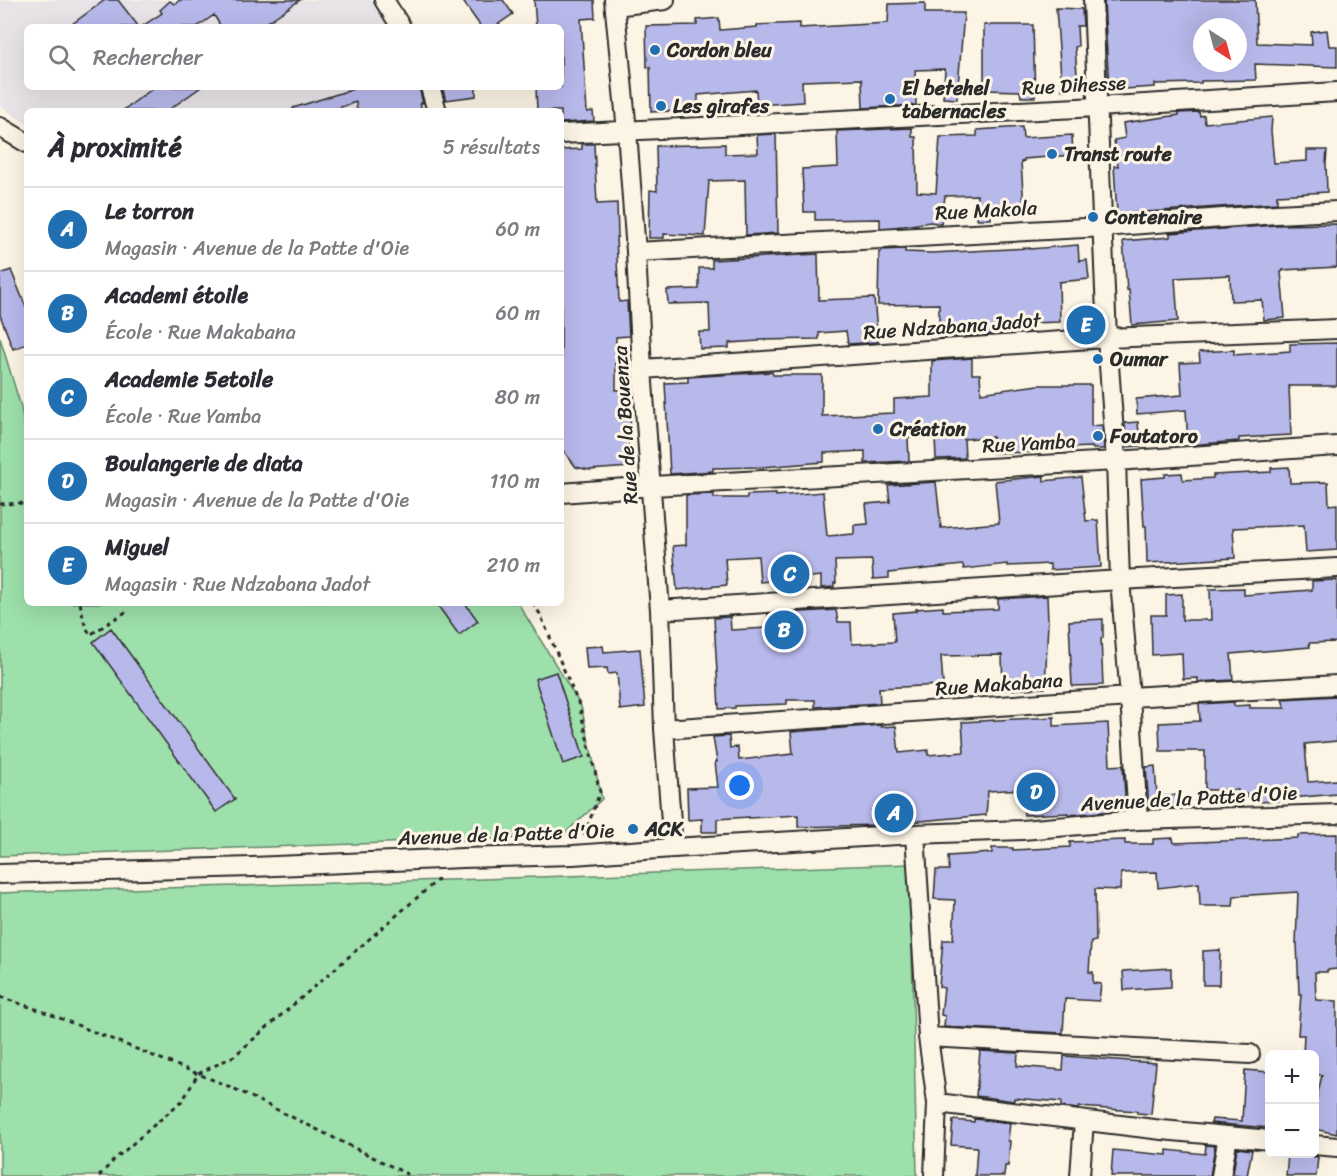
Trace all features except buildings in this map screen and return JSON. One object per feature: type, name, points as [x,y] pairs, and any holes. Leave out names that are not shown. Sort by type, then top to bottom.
[{"type":"street","points":[[384,0],[399,24]]},
{"type":"street","points":[[615,3],[665,0]]},
{"type":"street","points":[[1093,0],[1120,580],[1138,820]]},
{"type":"street","name":"Rue de la Bouenza","points":[[615,3],[636,252],[673,848]]},
{"type":"street","points":[[431,90],[436,108]]},
{"type":"street","name":"Rue Dihesse","points":[[564,134],[1097,107],[1337,92]]},
{"type":"street","points":[[0,127],[24,141]]},
{"type":"street","name":"Rue Makola","points":[[636,252],[1337,211]]},
{"type":"street","name":"Rue Ndzabana Jadot","points":[[642,369],[1107,338],[1337,328]]},
{"type":"street","name":"Rue Yamba","points":[[564,493],[1337,446]]},
{"type":"street","points":[[660,610],[1337,568]]},
{"type":"street","name":"Rue Makabana","points":[[664,729],[1337,685]]},
{"type":"street","name":"Avenue de la Patte d'Oie","points":[[0,874],[573,855],[915,834],[1022,830],[1138,820],[1337,814]]},
{"type":"street","points":[[915,834],[928,1037],[937,1104],[934,1176]]},
{"type":"street","points":[[928,1037],[1250,1054]]},
{"type":"street","points":[[937,1104],[1265,1140]]},
{"type":"street","points":[[1080,1176],[1084,1121]]},
{"type":"street","points":[[1221,1176],[1228,1136]]},
{"type":"street","points":[[1319,1145],[1337,1147]]},
{"type":"path","points":[[0,504],[24,503]]},
{"type":"path","points":[[81,606],[90,635],[127,611]]},
{"type":"path","points":[[535,606],[579,705],[600,792],[588,825],[573,855]]},
{"type":"path","points":[[99,1176],[114,1160],[183,1100],[198,1074],[234,1056],[463,858]]},
{"type":"path","points":[[0,997],[42,1011],[232,1088],[411,1176]]},
{"type":"shaded area","points":[[2,0],[376,0],[392,24],[24,24],[24,90],[420,90],[424,108],[24,108],[24,122],[0,106],[0,2]]},
{"type":"green space","points":[[0,338],[21,407],[24,426],[24,606],[520,606],[581,706],[602,799],[561,837],[0,856]]},
{"type":"green space","points":[[910,864],[917,1176],[0,1176],[0,893]]},
{"type":"place","name":"Cordon bleu","points":[[655,50]]},
{"type":"place","name":"El betehel tabernacles","points":[[890,99]]},
{"type":"place","name":"Les girafes","points":[[661,106]]},
{"type":"place","name":"Transt route","points":[[1052,154]]},
{"type":"place","name":"Contenaire","points":[[1093,217]]},
{"type":"place","name":"Miguel","points":[[1086,325]]},
{"type":"place","name":"Oumar","points":[[1098,359]]},
{"type":"place","name":"Création","points":[[878,429]]},
{"type":"place","name":"Foutatoro","points":[[1098,436]]},
{"type":"place","name":"Academie 5etoile","points":[[790,574]]},
{"type":"place","name":"Academi étoile","points":[[784,630]]},
{"type":"place","name":"Boulangerie de diata","points":[[1036,792]]},
{"type":"place","name":"Le torron","points":[[894,813]]},
{"type":"place","name":"ACK","points":[[633,829]]}]
